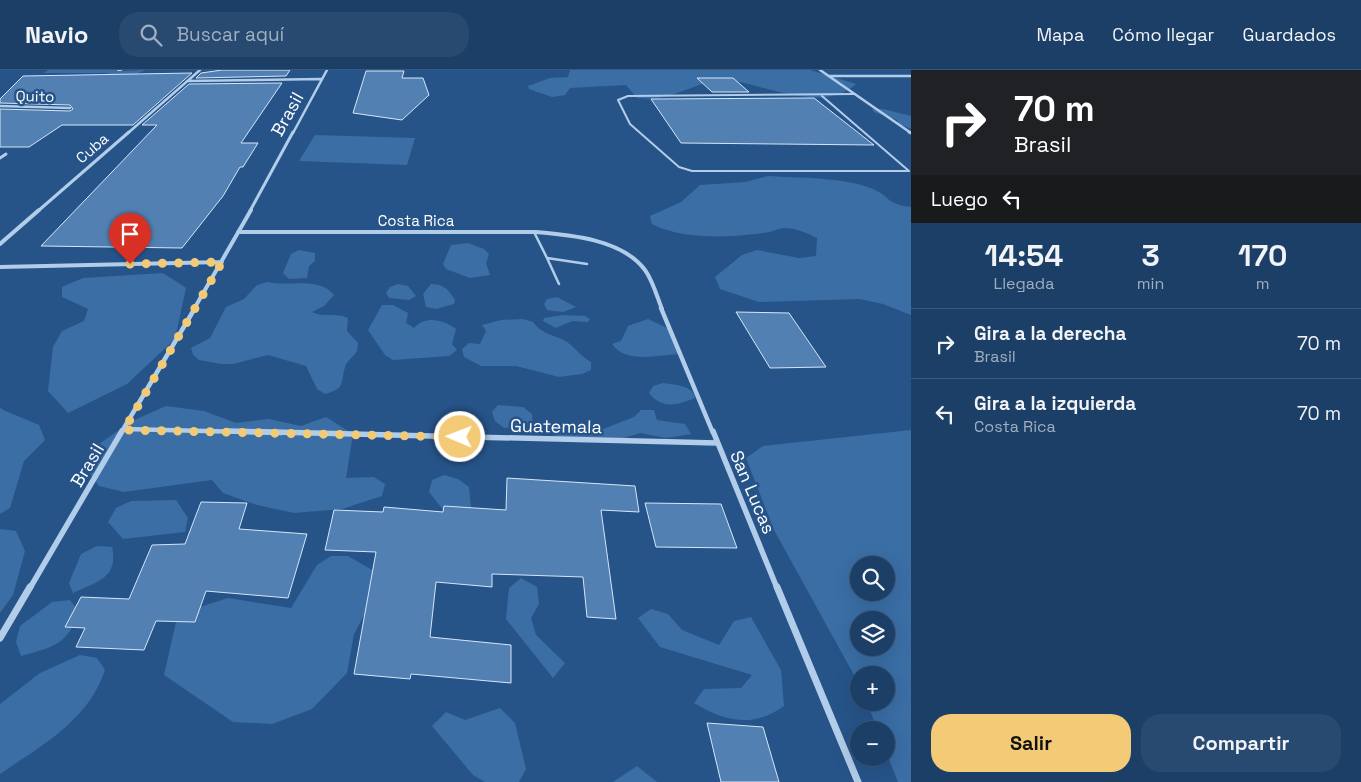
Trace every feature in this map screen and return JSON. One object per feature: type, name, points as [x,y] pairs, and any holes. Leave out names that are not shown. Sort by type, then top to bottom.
[{"type":"street","name":"Cuba","points":[[0,244],[200,70]]},
{"type":"street","name":"Brasil","points":[[0,638],[222,262],[327,70]]},
{"type":"street","points":[[820,70],[911,134]]},
{"type":"street","points":[[828,76],[911,76]]},
{"type":"street","points":[[187,81],[321,79]]},
{"type":"street","name":"Quito","points":[[0,106],[70,108]]},
{"type":"street","points":[[0,158],[6,154]]},
{"type":"street","name":"Costa Rica","points":[[238,232],[534,232],[559,234],[592,242]]},
{"type":"street","name":"San Lucas","points":[[592,242],[629,255],[646,271],[858,782]]},
{"type":"street","points":[[0,267],[222,262]]},
{"type":"street","name":"Guatemala","points":[[124,430],[717,443]]},
{"type":"lane","points":[[822,96],[909,171],[692,171],[679,167],[630,124],[618,100],[628,96],[822,96],[855,94]]},
{"type":"lane","points":[[534,232],[559,284]]},
{"type":"lane","points":[[547,258],[588,264]]},
{"type":"shaded area","points":[[48,70],[146,70],[130,76],[106,79],[109,73],[44,73]]},
{"type":"shaded area","points":[[570,70],[810,70],[856,84],[843,92],[828,97],[796,96],[723,80],[704,83],[666,96],[651,98],[637,98],[626,85],[570,88],[565,95],[552,97],[529,89],[528,86],[550,78],[568,77]]},
{"type":"shaded area","points":[[872,109],[883,109],[911,116],[911,129],[899,124],[897,120],[874,112]]},
{"type":"shaded area","points":[[315,135],[415,138],[407,165],[299,161]]},
{"type":"shaded area","points":[[768,176],[849,182],[873,189],[897,204],[911,207],[911,315],[883,304],[859,299],[759,302],[720,289],[715,277],[742,255],[757,250],[799,258],[816,256],[817,238],[801,231],[780,228],[769,232],[741,236],[709,236],[678,233],[652,224],[650,216],[681,202],[700,185],[745,182]]},
{"type":"shaded area","points":[[468,243],[484,249],[489,254],[486,263],[490,275],[470,278],[446,269],[443,264],[451,245]]},
{"type":"shaded area","points":[[299,250],[315,253],[315,261],[309,266],[307,278],[289,279],[283,273],[291,254]]},
{"type":"shaded area","points":[[163,273],[186,288],[175,339],[127,384],[68,413],[48,391],[53,347],[62,331],[84,321],[88,309],[62,297],[62,287],[83,278]]},
{"type":"shaded area","points":[[268,282],[312,284],[328,289],[334,295],[324,306],[312,312],[348,318],[347,331],[358,343],[357,351],[346,365],[341,385],[336,390],[325,394],[317,389],[306,366],[268,355],[233,364],[221,364],[199,360],[193,355],[191,348],[210,338],[226,307],[244,299],[257,285]]},
{"type":"shaded area","points":[[398,284],[408,286],[416,296],[409,300],[389,298],[386,293],[390,287]]},
{"type":"shaded area","points":[[431,284],[445,288],[455,300],[454,304],[436,309],[426,307],[423,294]]},
{"type":"shaded area","points":[[557,297],[576,307],[563,312],[547,310],[544,304],[547,299]]},
{"type":"shaded area","points":[[382,305],[393,305],[408,313],[406,323],[414,328],[424,321],[435,320],[456,329],[452,344],[457,350],[449,356],[393,360],[385,355],[368,330]]},
{"type":"shaded area","points":[[563,315],[585,316],[590,319],[588,322],[572,321],[556,328],[543,321],[544,318]]},
{"type":"shaded area","points":[[523,319],[533,322],[544,332],[570,344],[584,358],[591,362],[591,370],[582,374],[559,377],[516,366],[481,366],[464,357],[462,349],[469,343],[480,344],[486,331],[482,325],[501,320]]},
{"type":"shaded area","points":[[648,319],[669,329],[680,354],[653,357],[634,356],[625,354],[612,344],[621,341],[628,326]]},
{"type":"shaded area","points":[[663,383],[687,388],[691,390],[695,398],[676,404],[659,402],[649,393],[653,386]]},
{"type":"shaded area","points":[[498,405],[523,407],[532,414],[533,425],[504,428],[495,421],[492,412]]},
{"type":"shaded area","points":[[166,406],[204,411],[236,423],[269,419],[301,426],[326,417],[353,434],[346,478],[374,477],[385,484],[382,496],[342,509],[294,513],[257,505],[223,493],[212,480],[124,492],[99,486],[88,471],[92,449],[132,421]]},
{"type":"shaded area","points":[[0,407],[39,425],[45,440],[24,461],[10,508],[0,514]]},
{"type":"shaded area","points":[[641,410],[654,410],[657,420],[685,424],[691,434],[666,438],[640,433],[618,440],[565,441],[543,430],[549,422],[603,429],[634,417]]},
{"type":"shaded area","points":[[911,430],[911,782],[898,782],[892,766],[895,766],[895,721],[874,721],[870,711],[895,711],[895,666],[850,666],[850,668],[774,530],[746,458],[763,446]]},
{"type":"shaded area","points":[[444,475],[458,479],[469,487],[471,508],[444,511],[429,492],[432,480]]},
{"type":"shaded area","points":[[176,500],[188,518],[185,532],[123,539],[108,522],[116,508],[131,501]]},
{"type":"shaded area","points":[[0,529],[16,531],[25,551],[13,595],[0,613]]},
{"type":"shaded area","points":[[97,546],[112,547],[112,566],[109,572],[104,578],[73,593],[69,583],[81,554]]},
{"type":"shaded area","points":[[331,556],[348,556],[374,571],[379,587],[354,634],[347,673],[312,709],[272,724],[233,722],[164,675],[176,622],[191,610],[228,598],[291,608],[317,565]]},
{"type":"shaded area","points":[[521,578],[537,587],[539,604],[531,618],[536,635],[565,663],[553,678],[506,619],[509,588]]},
{"type":"shaded area","points":[[70,600],[78,610],[75,622],[65,638],[51,647],[21,656],[16,642],[20,626],[52,602]]},
{"type":"shaded area","points":[[651,609],[668,614],[682,630],[719,645],[734,621],[751,617],[781,670],[784,706],[762,717],[751,720],[739,720],[717,715],[694,703],[704,689],[741,688],[752,675],[660,647],[638,618]]},
{"type":"shaded area","points":[[80,655],[97,658],[105,670],[87,704],[62,730],[0,774],[0,704],[40,673]]},
{"type":"shaded area","points":[[500,708],[515,723],[526,769],[519,782],[485,782],[473,775],[432,726],[446,712],[465,720]]},
{"type":"shaded area","points":[[637,766],[657,782],[613,782]]},
{"type":"building","points":[[222,70],[290,70],[286,76],[196,78],[201,73]]},
{"type":"building","points":[[366,71],[404,71],[402,78],[423,78],[429,95],[402,120],[353,113]]},
{"type":"building","points":[[192,73],[133,125],[62,125],[29,147],[0,147],[0,109],[70,111],[73,109],[70,105],[0,103],[0,99],[23,76]]},
{"type":"building","points":[[697,78],[733,78],[749,92],[712,92]]},
{"type":"building","points":[[282,83],[241,143],[258,143],[243,167],[240,167],[223,196],[182,248],[41,246],[157,125],[142,125],[189,84]]},
{"type":"building","points":[[814,98],[874,145],[681,143],[651,99]]},
{"type":"building","points":[[736,312],[789,313],[826,367],[770,368]]},
{"type":"building","points":[[507,478],[635,486],[639,512],[601,510],[616,619],[587,617],[583,577],[492,574],[492,587],[436,582],[430,637],[511,645],[511,683],[411,674],[410,679],[354,674],[376,552],[325,550],[334,510],[383,512],[384,507],[443,512],[444,506],[506,510]]},
{"type":"building","points":[[201,502],[247,503],[239,529],[307,534],[288,598],[206,591],[195,622],[156,621],[144,650],[76,647],[85,628],[65,627],[81,597],[129,599],[152,545],[185,544]]},
{"type":"building","points":[[645,503],[721,504],[737,548],[656,547]]},
{"type":"building","points":[[707,723],[763,727],[779,782],[721,782]]},
{"type":"route","points":[[130,264],[222,262],[124,430],[460,437]]}]
